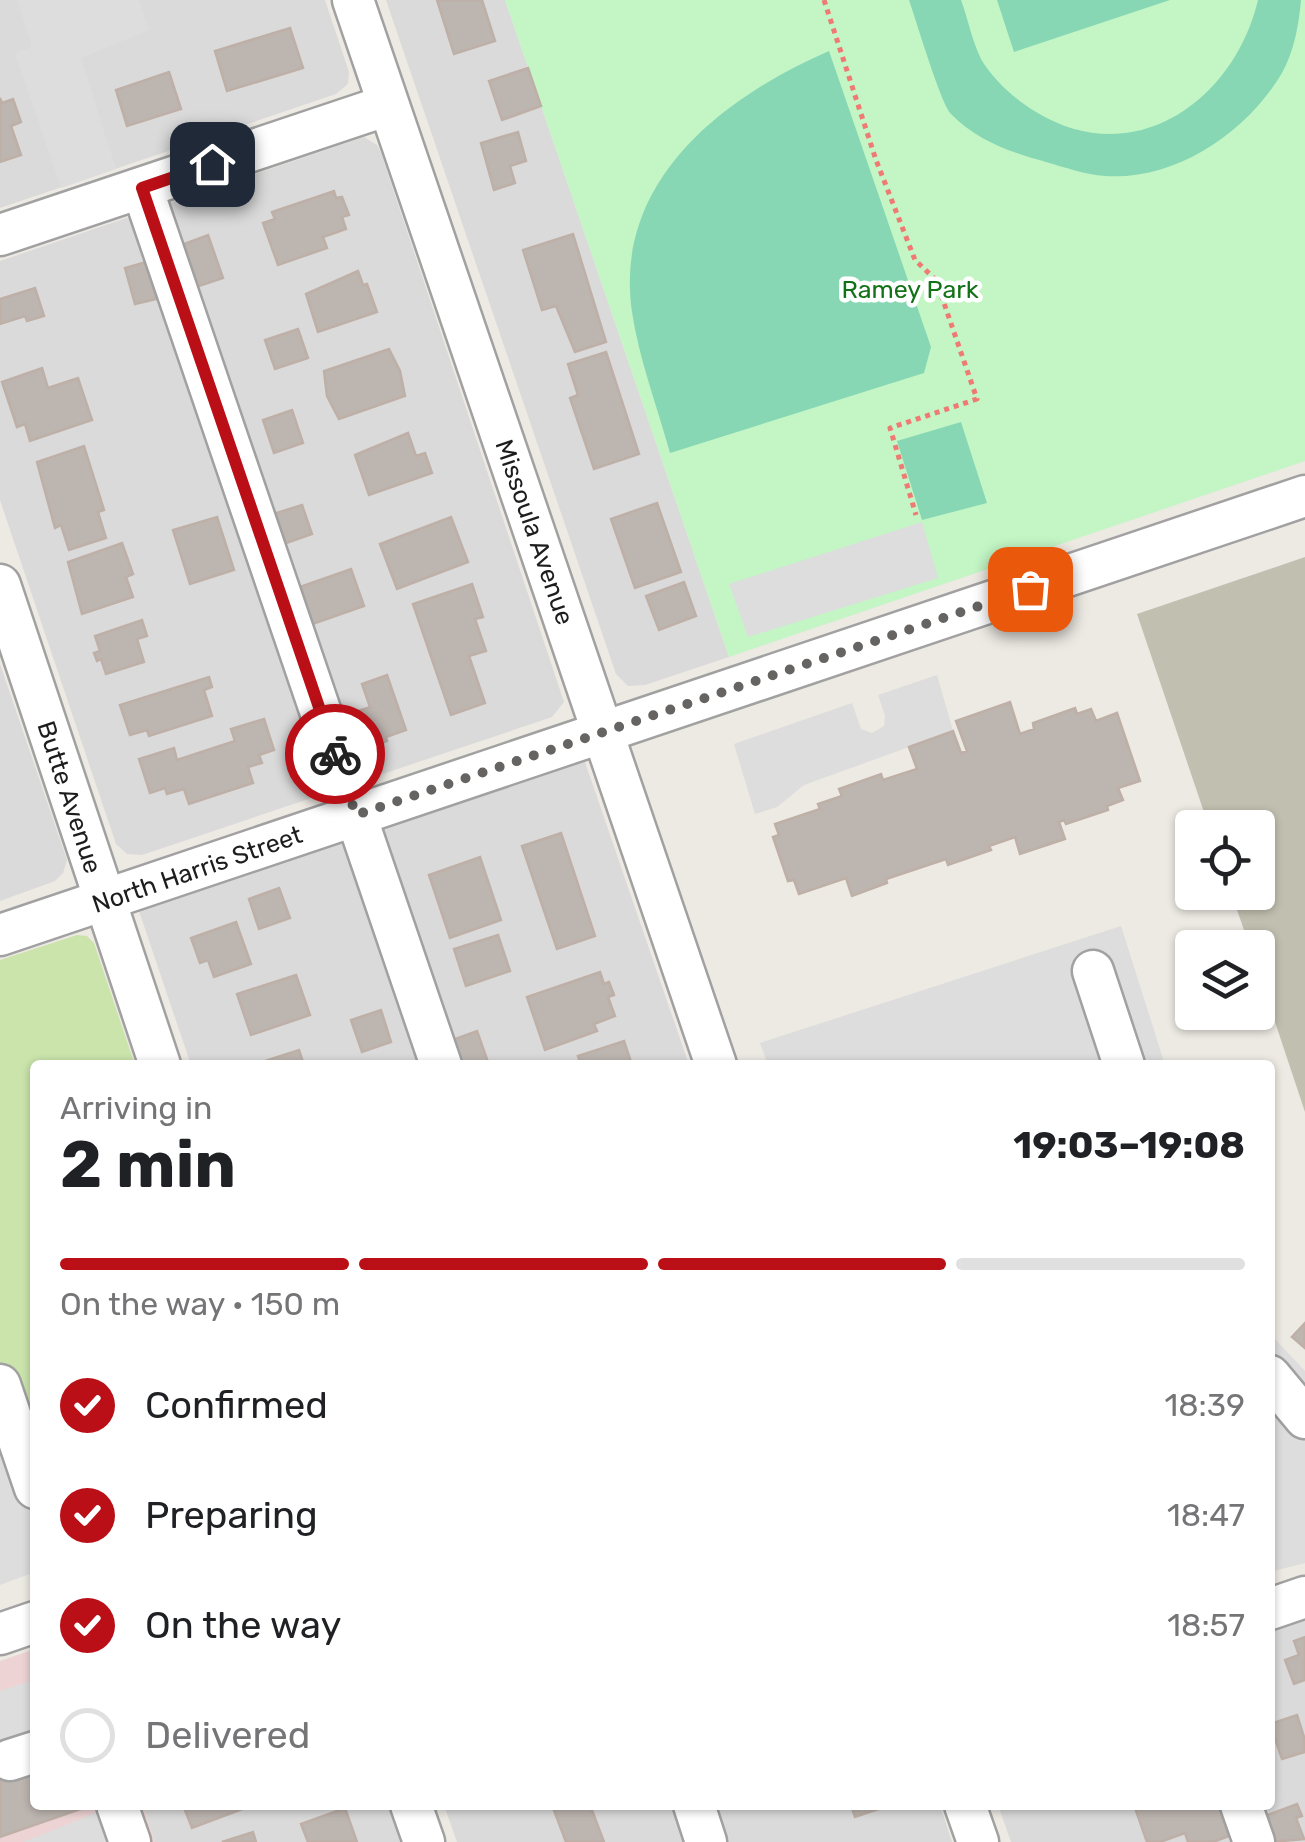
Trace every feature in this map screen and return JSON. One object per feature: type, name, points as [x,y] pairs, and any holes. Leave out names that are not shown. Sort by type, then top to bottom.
[{"type":"street","name":"Missoula Avenue","points":[[354,0],[714,1060]]},
{"type":"street","points":[[0,236],[388,104]]},
{"type":"street","points":[[142,188],[439,1060]]},
{"type":"street","name":"North Harris Street","points":[[0,936],[1305,496]]},
{"type":"street","name":"Butte Avenue","points":[[0,585],[158,1060]]},
{"type":"street","points":[[1093,971],[1122,1060]]},
{"type":"street","points":[[1275,1382],[1305,1418]]},
{"type":"street","points":[[0,1384],[30,1473]]},
{"type":"street","points":[[1275,1608],[1305,1597]]},
{"type":"street","points":[[0,1634],[30,1624]]},
{"type":"street","points":[[119,1810],[130,1842]]},
{"type":"street","points":[[145,1810],[156,1842]]},
{"type":"street","points":[[414,1810],[424,1842]]},
{"type":"street","points":[[696,1810],[706,1842]]},
{"type":"street","points":[[968,1810],[978,1842]]},
{"type":"street","points":[[1243,1810],[1254,1842]]},
{"type":"path","points":[[824,0],[876,160],[915,260],[936,280],[977,399],[890,428],[916,514]]},
{"type":"shaded area","points":[[0,0],[325,0],[349,72],[348,84],[336,94],[0,208]]},
{"type":"shaded area","points":[[17,0],[139,0],[149,30],[81,58],[116,169],[61,188],[15,53],[32,47]]},
{"type":"shaded area","points":[[386,0],[505,0],[729,657],[645,685],[628,686],[616,674]]},
{"type":"shaded area","points":[[364,137],[377,145],[381,153],[564,702],[552,717],[142,855],[127,854],[116,844],[0,500],[0,261]]},
{"type":"shaded area","points":[[922,522],[938,578],[748,637],[729,584]]},
{"type":"shaded area","points":[[1305,557],[1305,1112],[1275,1022],[1275,930],[1244,930],[1237,910],[1275,910],[1275,810],[1203,810],[1137,614]]},
{"type":"shaded area","points":[[0,664],[67,860],[55,881],[0,901]]},
{"type":"shaded area","points":[[937,675],[953,731],[804,785],[777,807],[755,814],[734,744],[852,703],[861,729],[872,733],[884,726],[878,695]]},
{"type":"shaded area","points":[[585,762],[687,1060],[189,1060],[139,911]]},
{"type":"shaded area","points":[[1121,926],[1163,1060],[766,1060],[760,1043]]},
{"type":"shaded area","points":[[1275,1339],[1305,1371],[1305,1563],[1275,1571]]},
{"type":"shaded area","points":[[0,1385],[30,1473],[30,1574],[0,1585]]},
{"type":"shaded area","points":[[1305,1607],[1305,1842],[1011,1842],[1000,1810],[1275,1810],[1275,1617]]},
{"type":"shaded area","points":[[30,1651],[30,1810],[145,1810],[155,1842],[0,1842],[0,1661]]},
{"type":"shaded area","points":[[30,1681],[30,1743],[0,1753],[0,1691]]},
{"type":"shaded area","points":[[145,1810],[390,1810],[400,1842],[155,1842]]},
{"type":"shaded area","points":[[446,1810],[942,1810],[952,1842],[457,1842]]},
{"type":"shaded area","points":[[98,1812],[139,1842],[23,1842]]},
{"type":"green space","name":"Ramey Park","points":[[505,0],[1305,0],[1305,461],[729,657]]},
{"type":"green space","points":[[909,0],[961,0],[981,59],[1006,89],[1036,112],[1073,129],[1109,134],[1143,130],[1175,116],[1203,96],[1227,69],[1246,36],[1258,0],[1301,0],[1286,65],[1250,115],[1183,161],[1132,175],[1105,176],[1008,150],[961,123],[941,95]]},
{"type":"green space","points":[[997,0],[1170,0],[1014,52]]},
{"type":"green space","points":[[829,51],[931,347],[924,373],[670,453],[632,312],[631,265],[640,222],[658,184],[715,119],[789,70]]},
{"type":"green space","points":[[961,422],[987,503],[922,520],[897,441]]},
{"type":"green space","points":[[77,935],[87,936],[94,943],[133,1060],[30,1060],[30,1472],[0,1384],[0,960]]},
{"type":"building","points":[[437,0],[482,0],[495,41],[454,54]]},
{"type":"building","points":[[290,28],[303,68],[227,91],[215,51]]},
{"type":"building","points":[[528,68],[541,106],[502,120],[489,81]]},
{"type":"building","points":[[169,72],[181,109],[127,126],[116,90]]},
{"type":"building","points":[[0,98],[2,103],[13,99],[21,122],[11,126],[21,155],[0,162]]},
{"type":"building","points":[[518,132],[526,161],[510,166],[515,183],[494,190],[481,143]]},
{"type":"building","points":[[334,191],[336,198],[342,197],[349,215],[342,217],[346,229],[323,237],[327,248],[278,265],[263,223],[275,219],[272,212]]},
{"type":"building","points":[[573,234],[606,342],[575,352],[556,306],[542,310],[523,250]]},
{"type":"building","points":[[208,235],[223,278],[190,289],[176,247]]},
{"type":"building","points":[[146,262],[156,299],[135,304],[125,268]]},
{"type":"building","points":[[358,271],[377,312],[318,332],[306,294]]},
{"type":"building","points":[[35,288],[44,316],[27,321],[25,316],[0,324],[0,299]]},
{"type":"building","points":[[298,329],[308,358],[275,369],[265,340]]},
{"type":"building","points":[[389,349],[400,371],[405,396],[339,419],[327,396],[324,371]]},
{"type":"building","points":[[606,352],[639,454],[594,469],[570,398],[578,395],[568,364]]},
{"type":"building","points":[[42,368],[48,388],[78,378],[92,420],[30,441],[25,424],[17,427],[2,382]]},
{"type":"building","points":[[292,410],[303,443],[274,453],[263,420]]},
{"type":"building","points":[[408,433],[416,456],[425,453],[432,473],[369,495],[355,455]]},
{"type":"building","points":[[84,446],[104,510],[98,512],[106,538],[69,550],[61,525],[55,528],[37,462]]},
{"type":"building","points":[[657,503],[681,572],[635,588],[611,519]]},
{"type":"building","points":[[302,505],[312,534],[278,546],[267,516]]},
{"type":"building","points":[[217,517],[234,570],[190,584],[173,530]]},
{"type":"building","points":[[451,517],[468,562],[397,589],[380,544]]},
{"type":"building","points":[[122,543],[133,574],[126,577],[133,597],[82,614],[68,562]]},
{"type":"building","points":[[351,569],[364,606],[310,625],[297,588]]},
{"type":"building","points":[[684,582],[696,616],[659,630],[646,596]]},
{"type":"building","points":[[472,584],[483,617],[475,619],[486,651],[469,656],[485,703],[451,715],[413,604]]},
{"type":"building","points":[[142,620],[147,636],[137,639],[144,662],[106,674],[101,659],[97,661],[94,653],[100,651],[95,636]]},
{"type":"building","points":[[387,675],[406,730],[352,754],[339,718],[370,707],[362,684]]},
{"type":"building","points":[[209,677],[212,687],[204,690],[212,716],[149,736],[147,730],[130,735],[120,705]]},
{"type":"building","points":[[1010,702],[1020,734],[1034,729],[1033,723],[1075,708],[1077,714],[1091,709],[1096,721],[1117,713],[1140,781],[1118,788],[1123,800],[1107,806],[1108,810],[1066,824],[1064,820],[1059,822],[1065,839],[1020,854],[1015,837],[948,865],[946,859],[886,879],[887,883],[852,896],[846,878],[799,894],[794,880],[788,881],[773,837],[779,835],[775,824],[820,809],[818,804],[842,796],[839,789],[881,774],[883,780],[917,769],[909,747],[953,731],[961,753],[967,751],[956,721]]},
{"type":"building","points":[[264,719],[274,750],[259,755],[262,763],[248,767],[253,783],[189,804],[184,789],[167,794],[165,788],[150,793],[139,759],[174,748],[177,760],[235,741],[231,729]]},
{"type":"building","points":[[561,833],[595,936],[557,949],[522,846]]},
{"type":"building","points":[[480,857],[501,920],[450,938],[429,875]]},
{"type":"building","points":[[279,888],[290,918],[259,929],[249,899]]},
{"type":"building","points":[[236,922],[251,964],[214,977],[208,960],[200,963],[191,938]]},
{"type":"building","points":[[498,935],[510,971],[466,986],[454,949]]},
{"type":"building","points":[[600,972],[614,995],[608,997],[615,1016],[594,1024],[597,1031],[545,1050],[527,997]]},
{"type":"building","points":[[296,975],[310,1015],[251,1035],[237,994]]},
{"type":"building","points":[[381,1010],[391,1042],[362,1052],[351,1020]]},
{"type":"building","points":[[477,1031],[487,1060],[453,1060],[447,1042]]},
{"type":"building","points":[[624,1041],[630,1060],[579,1060],[578,1056]]},
{"type":"building","points":[[299,1050],[302,1060],[268,1060]]},
{"type":"building","points":[[1305,1323],[1305,1348],[1292,1337]]},
{"type":"building","points":[[1305,1637],[1305,1680],[1294,1684],[1285,1660],[1299,1655],[1294,1641]]},
{"type":"building","points":[[1297,1715],[1305,1752],[1282,1759],[1275,1739],[1275,1722]]},
{"type":"building","points":[[0,1753],[30,1768],[30,1810],[77,1810],[0,1837]]},
{"type":"building","points":[[1297,1804],[1302,1816],[1296,1818],[1304,1839],[1271,1842],[1262,1817]]},
{"type":"building","points":[[185,1810],[240,1810],[192,1828]]},
{"type":"building","points":[[346,1810],[357,1842],[308,1842],[301,1824]]},
{"type":"building","points":[[554,1810],[592,1810],[604,1842],[566,1842]]},
{"type":"building","points":[[853,1810],[875,1810],[855,1817]]},
{"type":"building","points":[[1136,1810],[1220,1810],[1229,1836],[1213,1842],[1188,1842],[1185,1833],[1147,1842]]},
{"type":"building","points":[[253,1832],[256,1842],[222,1842]]},
{"type":"way so far","points":[[335,754],[356,815],[1030,589]]},
{"type":"route","points":[[212,164],[142,188],[335,754]]}]
